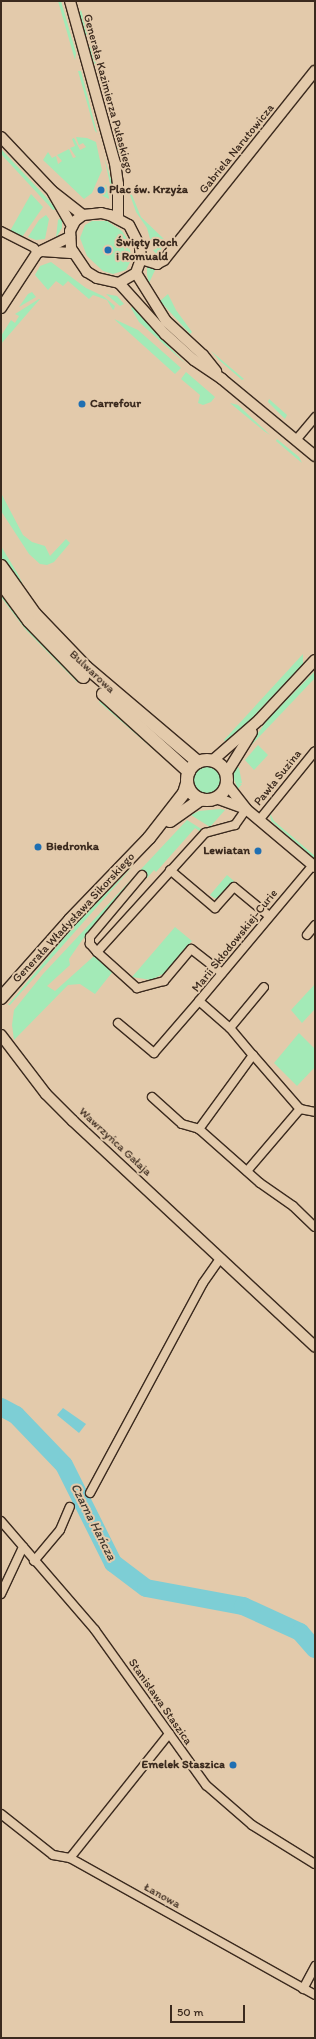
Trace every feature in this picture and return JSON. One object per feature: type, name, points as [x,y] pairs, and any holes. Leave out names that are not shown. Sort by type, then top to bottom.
[{"type":"main road","name":"Bulwarowa","points":[[1,566],[35,614],[81,663],[198,762]]},
{"type":"main road","name":"Bulwarowa","points":[[1,583],[48,642],[188,777]]},
{"type":"main road","points":[[212,761],[220,766],[226,779],[223,791],[216,798],[201,799],[192,793],[188,777],[198,762],[212,761]]},
{"type":"main road","name":"Generała Władysława Sikorskiego","points":[[1,998],[70,920],[149,838],[184,793],[188,777]]},
{"type":"main road","name":"Generała Władysława Sikorskiego","points":[[149,838],[190,804],[201,799]]},
{"type":"street","name":"Generała Kazimierza Pułaskiego","points":[[70,1],[114,162],[118,184],[118,218]]},
{"type":"street","name":"Gabriela Narutowicza","points":[[141,259],[157,264],[164,260],[315,71]]},
{"type":"street","points":[[1,137],[52,192],[83,215]]},
{"type":"street","points":[[52,192],[72,226]]},
{"type":"street","points":[[120,283],[136,273],[141,259],[136,235],[129,225],[118,218],[101,213],[83,215],[72,226],[70,237],[74,253],[83,268],[97,278],[120,283],[165,334],[194,360],[222,379],[315,456]]},
{"type":"street","points":[[1,231],[40,252],[74,253]]},
{"type":"street","points":[[1,308],[40,252],[70,237]]},
{"type":"street","points":[[136,273],[166,321],[203,355],[222,379]]},
{"type":"street","points":[[296,440],[315,417]]},
{"type":"street","points":[[212,761],[259,720],[315,660]]},
{"type":"street","points":[[246,809],[226,779],[229,765],[259,720]]},
{"type":"street","name":"Pawła Suzina","points":[[260,819],[315,752]]},
{"type":"street","points":[[216,798],[246,809],[260,819],[314,866]]},
{"type":"street","points":[[97,952],[205,833],[236,825],[246,809]]},
{"type":"street","name":"Marii Skłodowskiej-Curie","points":[[300,1109],[230,1028],[199,1001],[269,916],[314,866]]},
{"type":"street","points":[[170,870],[215,908],[234,887],[269,916]]},
{"type":"street","points":[[142,875],[90,937],[90,944],[137,988],[164,981],[191,949],[222,973]]},
{"type":"street","points":[[307,935],[315,925]]},
{"type":"street","points":[[230,1028],[264,987]]},
{"type":"street","points":[[118,1023],[154,1053],[199,1001]]},
{"type":"street","name":"Wawrzyńca Gałaja","points":[[1,1035],[46,1094],[315,1347]]},
{"type":"street","points":[[199,1129],[253,1055]]},
{"type":"street","points":[[152,1097],[182,1124],[199,1129],[260,1183],[293,1206],[315,1227]]},
{"type":"street","points":[[247,1171],[300,1109],[315,1112]]},
{"type":"street","points":[[90,1493],[203,1283],[220,1259]]},
{"type":"street","points":[[34,1561],[60,1530],[70,1506]]},
{"type":"street","name":"Stanisława Staszica","points":[[1,1521],[95,1630],[188,1763],[216,1795],[252,1825],[315,1864]]},
{"type":"street","points":[[1,1594],[23,1547]]},
{"type":"street","points":[[70,1858],[169,1734]]},
{"type":"street","name":"Łanowa","points":[[1,1814],[54,1855],[70,1858],[315,1995]]},
{"type":"street","points":[[302,1989],[315,1966]]},
{"type":"green space","points":[[58,1],[61,1],[76,53],[75,60]]},
{"type":"green space","points":[[81,10],[88,34],[85,36],[78,14]]},
{"type":"green space","points":[[91,46],[97,64],[95,65],[88,48]]},
{"type":"green space","points":[[78,71],[81,71],[97,133],[95,131]]},
{"type":"green space","points":[[76,137],[87,138],[96,142],[102,170],[92,193],[84,199],[43,160],[48,152],[52,158],[56,156],[58,164],[62,161],[57,155],[69,149],[73,158],[76,157],[70,148],[75,146],[72,139],[74,138],[80,150],[86,147],[83,143],[79,145]]},
{"type":"green space","points":[[120,144],[125,166],[116,146]]},
{"type":"green space","points":[[1,149],[56,209],[53,210],[1,154]]},
{"type":"green space","points":[[102,151],[113,185],[113,197],[105,161]]},
{"type":"green space","points":[[106,184],[109,198],[109,199],[101,195]]},
{"type":"green space","points":[[129,192],[132,195],[141,217],[166,241],[157,255],[153,250],[157,249],[156,245],[152,246],[147,228],[136,212]]},
{"type":"green space","points":[[31,194],[43,207],[22,237],[10,231]]},
{"type":"green space","points":[[46,215],[49,219],[45,239],[36,240],[28,237],[39,220]]},
{"type":"green space","points":[[62,217],[62,228],[56,238],[58,220]]},
{"type":"green space","points":[[92,221],[107,221],[122,231],[127,239],[132,258],[126,270],[113,274],[103,271],[87,256],[80,238],[85,225]]},
{"type":"green space","points":[[51,262],[86,288],[103,296],[115,306],[114,309],[113,310],[107,300],[93,295],[89,299],[68,281],[63,286],[56,281],[48,290],[35,275],[40,266]]},
{"type":"green space","points":[[147,267],[156,268],[149,283],[147,275]]},
{"type":"green space","points":[[32,292],[36,297],[19,307],[28,294]]},
{"type":"green space","points":[[106,294],[117,296],[124,304],[120,306]]},
{"type":"green space","points":[[168,294],[176,310],[192,332],[190,334],[160,301]]},
{"type":"green space","points":[[39,299],[1,344],[1,336],[11,320],[15,323],[19,316],[15,314]]},
{"type":"green space","points":[[134,305],[155,332],[186,364],[139,322],[131,308]]},
{"type":"green space","points":[[114,319],[138,330],[181,368],[175,374]]},
{"type":"green space","points":[[211,351],[244,379],[242,380]]},
{"type":"green space","points":[[186,372],[215,397],[211,402],[203,405],[198,403],[200,395],[181,379]]},
{"type":"green space","points":[[269,399],[287,415],[285,419],[268,402]]},
{"type":"green space","points":[[230,403],[238,405],[270,435],[264,431]]},
{"type":"green space","points":[[277,439],[299,457],[302,463],[276,441]]},
{"type":"green space","points":[[1,493],[23,535],[32,542],[45,546],[50,556],[66,539],[70,543],[54,562],[47,565],[40,564],[29,554],[1,511]]},
{"type":"green space","points":[[1,546],[19,576],[32,605],[1,560]]},
{"type":"green space","points":[[1,589],[77,677],[77,682],[25,629],[1,597]]},
{"type":"green space","points":[[303,654],[303,664],[227,744],[224,740]]},
{"type":"green space","points":[[315,671],[315,678],[242,755],[269,718]]},
{"type":"green space","points":[[101,698],[170,759],[168,762],[99,702]]},
{"type":"green space","points":[[258,745],[268,755],[254,770],[245,760]]},
{"type":"green space","points":[[203,761],[211,761],[221,766],[225,773],[225,787],[221,794],[211,799],[203,799],[193,794],[191,791],[188,784],[188,776],[193,766],[196,764]]},
{"type":"green space","points":[[235,764],[239,768],[242,783],[239,783],[242,784],[238,789],[232,775]]},
{"type":"green space","points":[[225,810],[210,827],[191,815],[199,811]]},
{"type":"green space","points":[[270,813],[274,821],[315,856],[315,859],[271,821]]},
{"type":"green space","points":[[187,820],[203,830],[201,832],[195,828],[156,872],[154,870],[147,878],[140,872],[87,933],[69,959],[70,965],[47,986],[55,991],[94,956],[97,956],[114,970],[95,994],[80,984],[68,985],[14,1040],[12,1025],[14,1010],[43,974]]},
{"type":"green space","points":[[134,865],[10,1005],[8,1005],[74,926]]},
{"type":"green space","points":[[227,875],[234,881],[218,899],[214,898],[210,895]]},
{"type":"green space","points":[[175,927],[192,941],[165,973],[151,980],[132,977]]},
{"type":"green space","points":[[315,984],[315,1009],[302,1023],[291,1010]]},
{"type":"green space","points":[[299,1033],[315,1049],[315,1067],[297,1086],[274,1063]]},
{"type":"water","points":[[63,1408],[86,1424],[79,1433],[57,1415]]},
{"type":"waterway","name":"Czarna Hańcza","points":[[1,1407],[16,1415],[64,1465],[113,1563],[146,1588],[243,1606],[300,1632],[315,1649]]},
{"type":"place","name":"Plac św. Krzyża","points":[[101,190]]},
{"type":"place","name":"Święty Roch i Romuald","points":[[108,250]]},
{"type":"place","name":"Carrefour","points":[[82,404]]},
{"type":"place","name":"Biedronka","points":[[38,847]]},
{"type":"place","name":"Lewiatan","points":[[258,851]]},
{"type":"place","name":"Emelek Staszica","points":[[233,1765]]}]
